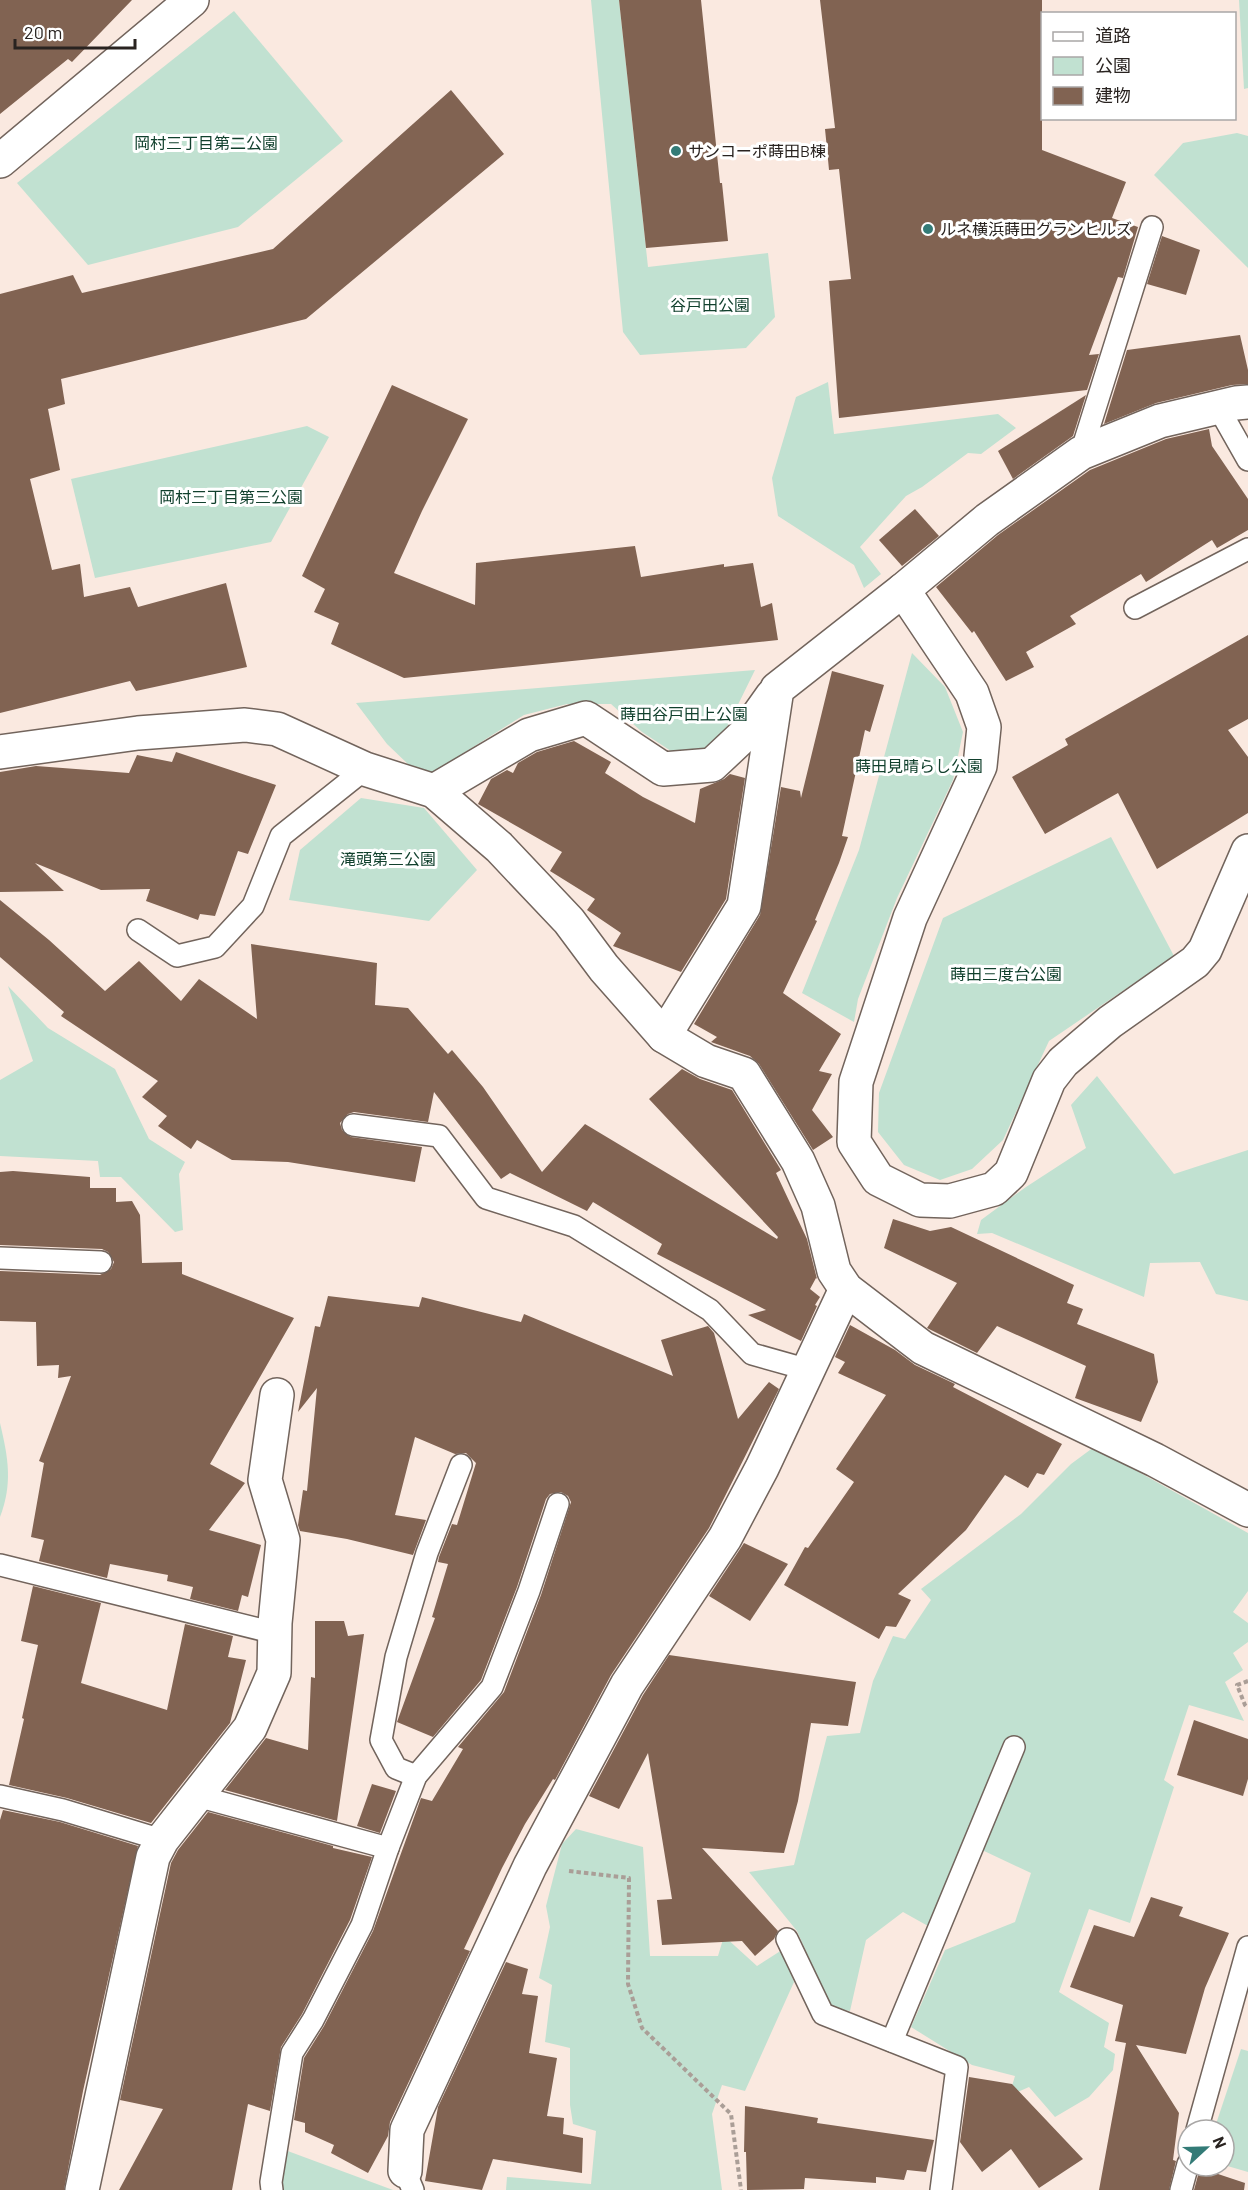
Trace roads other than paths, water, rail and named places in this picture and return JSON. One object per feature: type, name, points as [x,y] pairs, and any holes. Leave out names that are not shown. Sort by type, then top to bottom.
[{"type":"street","points":[[0,161],[192,0]]},
{"type":"street","points":[[434,791],[529,735],[586,718],[663,769],[712,765],[745,734],[777,689],[903,590],[987,520],[1081,453],[1160,421],[1233,405]]},
{"type":"street","points":[[903,590],[972,693],[984,727],[980,765],[910,918],[856,1082],[854,1142],[878,1179],[920,1200],[950,1201],[994,1189],[1011,1173],[1049,1080],[1063,1062],[1110,1023],[1195,962],[1205,950],[1248,851]]},
{"type":"street","points":[[664,1036],[744,906],[777,689]]},
{"type":"street","points":[[0,752],[138,733],[245,725],[277,729],[365,769],[434,791],[499,847],[569,921],[604,968],[664,1036],[706,1061],[744,1074],[802,1170],[818,1206],[834,1271],[846,1289],[923,1348],[1155,1460],[1248,1510]]},
{"type":"street","points":[[409,2180],[407,2130],[530,1866],[627,1685],[725,1538],[762,1468],[846,1289]]},
{"type":"street","points":[[82,2190],[153,1857],[162,1840],[250,1728],[274,1673],[274,1633],[283,1540],[265,1480],[277,1395]]},
{"type":"lane","points":[[1081,453],[1152,227]]},
{"type":"lane","points":[[1233,405],[1248,460]]},
{"type":"lane","points":[[1135,608],[1248,549]]},
{"type":"lane","points":[[138,930],[177,956],[214,947],[254,906],[281,836],[365,769]]},
{"type":"lane","points":[[353,1125],[439,1136],[486,1198],[574,1226],[711,1310],[752,1354],[809,1370]]},
{"type":"lane","points":[[0,1258],[101,1262]]},
{"type":"lane","points":[[416,1776],[396,1768],[381,1740],[399,1646],[427,1553],[461,1465]]},
{"type":"lane","points":[[272,2190],[271,2182],[292,2053],[313,2020],[362,1925],[416,1776],[492,1687],[529,1591],[558,1504]]},
{"type":"lane","points":[[0,1565],[274,1633]]},
{"type":"lane","points":[[892,2041],[1014,1747]]},
{"type":"lane","points":[[0,1796],[63,1810],[162,1840]]},
{"type":"lane","points":[[197,1796],[388,1848]]},
{"type":"lane","points":[[786,1938],[823,2014],[957,2067],[941,2190]]},
{"type":"lane","points":[[1200,2118],[1248,1947]]},
{"type":"place","name":"サンコーポ蒔田B棟","points":[[676,151]]},
{"type":"place","name":"ルネ横浜蒔田グランヒルズ","points":[[928,229]]},
{"type":"park label","name":"岡村三丁目第二公園","points":[[206,143]]},
{"type":"park label","name":"谷戸田公園","points":[[710,305]]},
{"type":"park label","name":"岡村三丁目第三公園","points":[[231,497]]},
{"type":"park label","name":"蒔田谷戸田上公園","points":[[684,714]]},
{"type":"park label","name":"蒔田見晴らし公園","points":[[919,766]]},
{"type":"park label","name":"滝頭第三公園","points":[[388,859]]},
{"type":"park label","name":"蒔田三度台公園","points":[[1006,974]]}]
